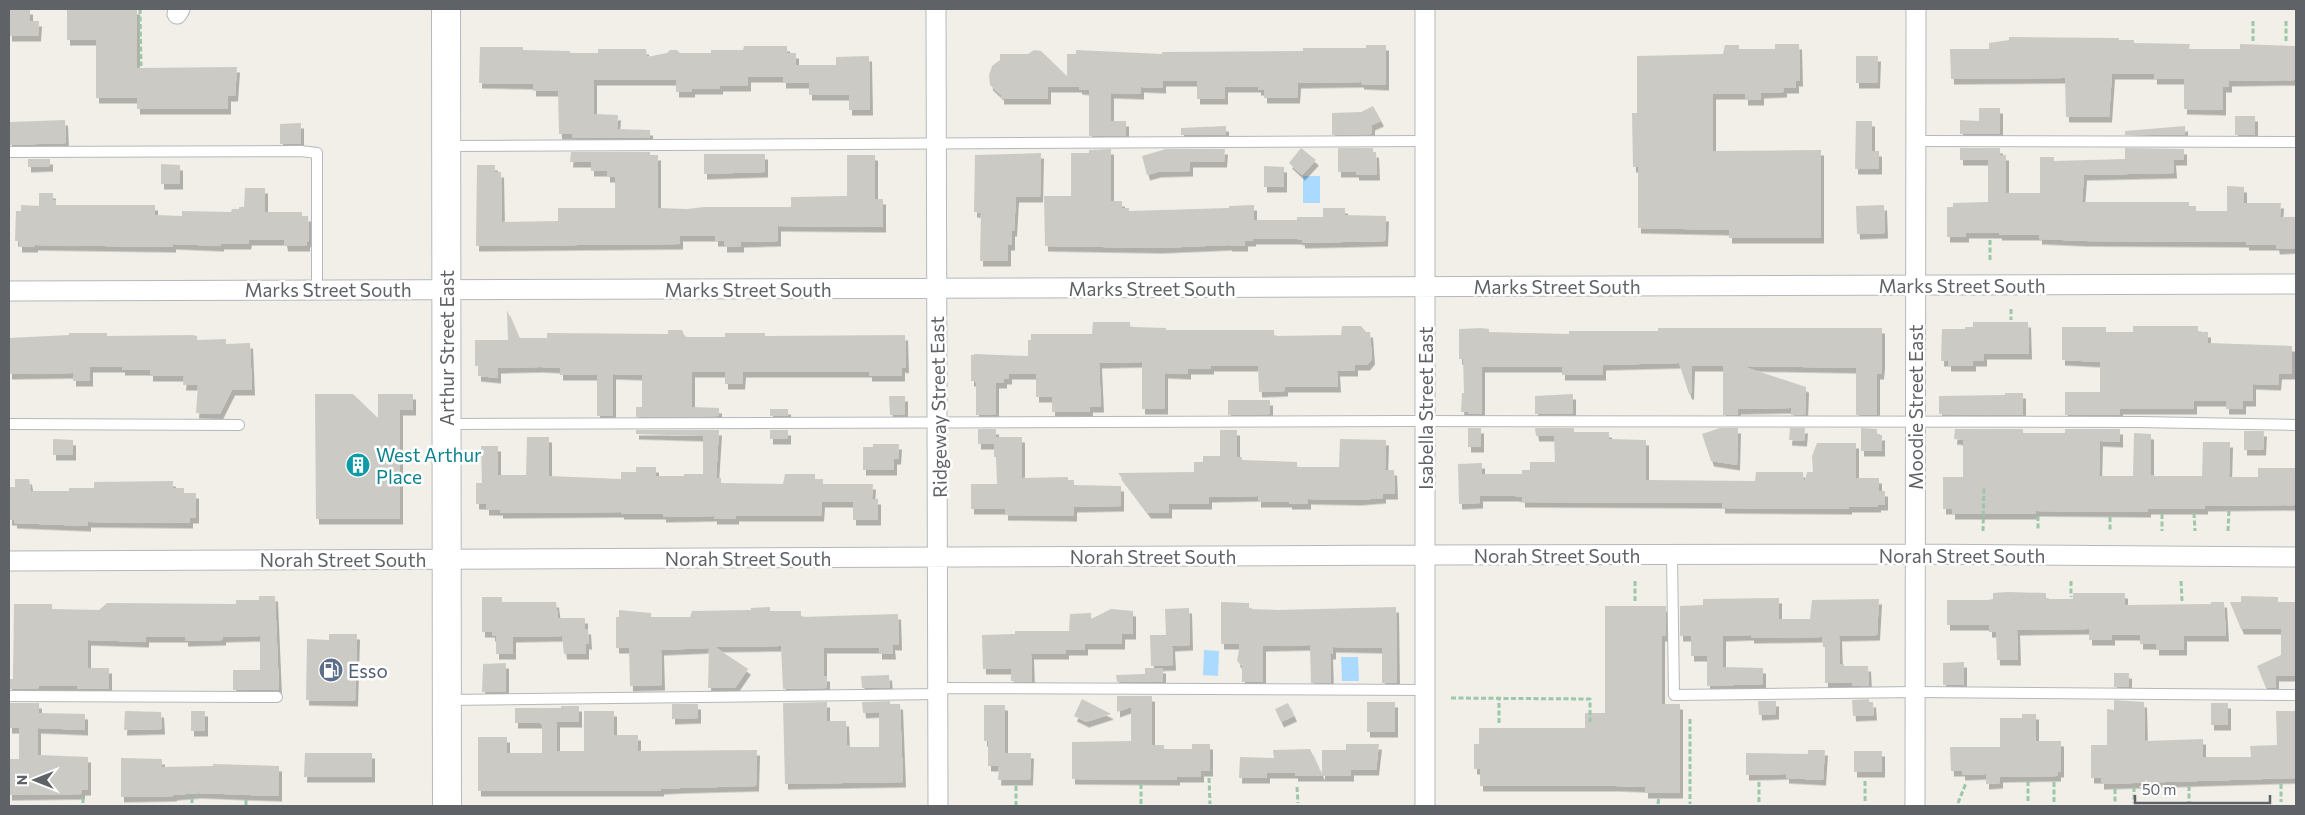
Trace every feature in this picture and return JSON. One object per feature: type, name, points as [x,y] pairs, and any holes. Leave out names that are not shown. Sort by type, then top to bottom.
[{"type":"main road","name":"Arthur Street East","points":[[446,9],[447,806]]},
{"type":"street","name":"Ridgeway Street East","points":[[936,9],[939,558],[938,806]]},
{"type":"street","name":"Isabella Street East","points":[[1424,9],[1426,555],[1424,806]]},
{"type":"street","name":"Moodie Street East","points":[[1915,806],[1916,9]]},
{"type":"street","name":"Marks Street South","points":[[9,291],[446,288],[937,290],[1424,286],[2296,284]]},
{"type":"street","name":"Norah Street South","points":[[9,561],[1914,554],[2296,557]]},
{"type":"lane","points":[[446,146],[1424,141]]},
{"type":"lane","points":[[1916,141],[2296,142]]},
{"type":"lane","points":[[9,152],[301,151],[318,153],[318,289]]},
{"type":"lane","points":[[446,424],[1425,421],[2140,422],[2296,425]]},
{"type":"lane","points":[[9,424],[239,425]]},
{"type":"lane","points":[[1672,556],[1674,695],[1915,692],[2296,695]]},
{"type":"lane","points":[[446,700],[939,691],[1425,690]]},
{"type":"lane","points":[[9,696],[277,697]]},
{"type":"path","points":[[140,9],[141,66]]},
{"type":"path","points":[[2252,21],[2252,41]]},
{"type":"path","points":[[2286,21],[2286,41]]},
{"type":"path","points":[[1990,239],[1990,260]]},
{"type":"path","points":[[2011,309],[2011,320]]},
{"type":"path","points":[[1983,531],[1984,487]]},
{"type":"path","points":[[2228,532],[2229,510]]},
{"type":"path","points":[[2162,514],[2162,531]]},
{"type":"path","points":[[2194,514],[2194,531]]},
{"type":"path","points":[[2038,516],[2038,531]]},
{"type":"path","points":[[2110,517],[2110,531]]},
{"type":"path","points":[[1636,581],[1636,603]]},
{"type":"path","points":[[2071,581],[2071,596]]},
{"type":"path","points":[[2181,581],[2182,601]]},
{"type":"path","points":[[1451,698],[1590,699],[1590,722]]},
{"type":"path","points":[[1499,698],[1499,723]]},
{"type":"path","points":[[1690,719],[1690,804]]},
{"type":"path","points":[[1209,778],[1210,804]]},
{"type":"path","points":[[1865,781],[1865,804]]},
{"type":"path","points":[[2028,781],[2028,803]]},
{"type":"path","points":[[1759,782],[1759,804]]},
{"type":"path","points":[[2054,782],[2054,803]]},
{"type":"path","points":[[1958,803],[1966,783]]},
{"type":"path","points":[[1141,784],[1141,804]]},
{"type":"path","points":[[2281,784],[2281,802]]},
{"type":"path","points":[[1016,786],[1016,805]]},
{"type":"path","points":[[2189,786],[2190,803]]},
{"type":"path","points":[[2134,787],[2134,803]]},
{"type":"path","points":[[1298,788],[1298,804]]},
{"type":"path","points":[[2115,789],[2115,803]]},
{"type":"path","points":[[1658,804],[1659,796]]},
{"type":"path","points":[[83,798],[83,806]]},
{"type":"path","points":[[192,798],[192,806]]},
{"type":"path","points":[[246,800],[246,806]]},
{"type":"water","points":[[1303,176],[1320,176],[1320,203],[1303,203]]},
{"type":"water","points":[[1204,650],[1219,651],[1218,676],[1203,675]]},
{"type":"water","points":[[1341,657],[1358,657],[1359,681],[1342,681]]},
{"type":"building","points":[[9,9],[30,9],[30,21],[39,21],[38,36],[9,36]]},
{"type":"building","points":[[67,9],[137,9],[137,68],[237,67],[235,96],[228,96],[228,109],[137,109],[137,98],[96,98],[96,40],[67,40]]},
{"type":"building","points":[[2009,37],[2119,38],[2119,40],[2134,40],[2134,43],[2190,44],[2189,49],[2240,49],[2240,44],[2294,46],[2296,47],[2296,80],[2229,81],[2229,87],[2223,87],[2223,110],[2184,109],[2184,79],[2154,79],[2154,74],[2112,74],[2109,117],[2066,117],[2065,78],[1951,79],[1950,49],[1989,49],[1989,43],[2009,40]]},
{"type":"building","points":[[1775,44],[1799,44],[1800,81],[1796,81],[1796,88],[1784,88],[1784,92],[1761,93],[1761,100],[1745,100],[1745,94],[1713,94],[1713,151],[1821,150],[1821,238],[1729,238],[1729,230],[1638,228],[1638,167],[1633,167],[1632,113],[1637,113],[1637,56],[1723,54],[1725,45],[1739,45],[1739,49],[1775,49]]},
{"type":"building","points":[[1366,45],[1386,45],[1386,85],[1361,84],[1361,82],[1298,83],[1297,98],[1264,98],[1264,90],[1258,90],[1258,87],[1225,87],[1225,99],[1197,99],[1197,81],[1163,81],[1163,88],[1141,87],[1141,94],[1111,93],[1111,121],[1126,121],[1126,136],[1089,136],[1089,90],[1079,89],[1079,87],[1048,87],[1048,99],[1001,99],[1001,95],[990,85],[989,75],[992,66],[1000,60],[1000,54],[1028,54],[1034,50],[1041,51],[1067,76],[1067,54],[1076,54],[1076,50],[1162,54],[1162,52],[1303,51],[1303,48],[1366,48]]},
{"type":"building","points":[[744,46],[787,46],[787,53],[796,53],[796,65],[836,65],[836,57],[869,56],[870,110],[849,110],[849,95],[809,95],[809,83],[783,83],[783,77],[748,77],[748,86],[692,89],[692,92],[676,92],[676,80],[594,80],[594,114],[618,115],[617,129],[650,130],[650,138],[572,138],[572,134],[559,134],[558,91],[533,91],[533,84],[479,83],[480,47],[523,47],[523,50],[570,51],[570,53],[598,53],[598,49],[646,49],[647,57],[667,53],[670,50],[677,50],[680,53],[711,53],[711,50],[743,50]]},
{"type":"building","points":[[1856,56],[1878,56],[1877,83],[1856,83]]},
{"type":"building","points":[[1373,106],[1381,121],[1372,125],[1372,134],[1332,135],[1332,113],[1361,112]]},
{"type":"building","points":[[1979,108],[2000,108],[2000,134],[1960,134],[1960,120],[1979,121]]},
{"type":"building","points":[[2235,116],[2255,116],[2255,135],[2235,135]]},
{"type":"building","points":[[65,120],[66,143],[9,145],[9,122]]},
{"type":"building","points":[[1856,121],[1872,121],[1872,151],[1879,151],[1879,169],[1855,169]]},
{"type":"building","points":[[301,123],[301,144],[280,144],[280,124]]},
{"type":"building","points":[[1226,126],[1226,135],[1181,135],[1181,128]]},
{"type":"building","points":[[2185,126],[2185,135],[2125,135],[2125,131]]},
{"type":"building","points":[[1301,148],[1316,160],[1302,175],[1289,163]]},
{"type":"building","points":[[1338,148],[1373,148],[1373,152],[1376,152],[1377,175],[1356,175],[1356,172],[1338,172]]},
{"type":"building","points":[[1960,148],[2000,148],[2000,155],[2006,155],[2006,193],[2040,193],[2040,157],[2054,157],[2054,161],[2125,159],[2125,148],[2184,149],[2184,160],[2173,160],[2174,173],[2084,175],[2082,202],[2189,202],[2189,206],[2196,206],[2196,211],[2227,211],[2227,186],[2244,187],[2244,203],[2281,203],[2280,217],[2296,217],[2296,248],[2277,249],[2276,245],[2246,245],[2246,242],[2039,239],[2039,235],[1999,235],[1999,233],[1966,233],[1966,237],[1947,237],[1947,207],[1953,207],[1953,203],[1988,202],[1988,160],[1960,160]]},
{"type":"building","points":[[1111,149],[1111,201],[1122,201],[1122,208],[1129,208],[1129,211],[1229,208],[1229,206],[1254,205],[1254,220],[1297,220],[1297,217],[1323,217],[1323,208],[1345,208],[1345,215],[1386,216],[1385,241],[1302,243],[1302,240],[1297,239],[1253,239],[1253,241],[1245,241],[1245,246],[1159,248],[1045,246],[1044,196],[1071,196],[1071,153],[1089,153],[1089,150]]},
{"type":"building","points":[[1166,149],[1225,149],[1224,162],[1190,162],[1190,171],[1158,172],[1147,175],[1142,156]]},
{"type":"building","points":[[571,152],[650,152],[650,155],[658,155],[658,208],[687,209],[704,207],[791,207],[791,197],[847,196],[847,155],[875,155],[875,199],[883,199],[883,227],[778,226],[778,241],[741,242],[741,247],[724,247],[724,241],[715,241],[715,236],[680,236],[680,244],[476,246],[477,165],[495,165],[495,172],[501,172],[502,222],[558,221],[558,208],[615,208],[615,177],[607,177],[607,171],[591,171],[591,162],[570,162]]},
{"type":"building","points":[[1041,153],[1040,197],[1016,197],[1014,231],[1012,231],[1012,245],[1008,245],[1008,261],[980,261],[981,213],[974,212],[975,155]]},
{"type":"building","points":[[704,154],[765,154],[765,172],[704,174]]},
{"type":"building","points":[[28,159],[50,159],[50,166],[28,167]]},
{"type":"building","points":[[161,164],[180,165],[180,184],[161,184]]},
{"type":"building","points":[[1264,166],[1284,167],[1284,187],[1264,187]]},
{"type":"building","points":[[245,188],[265,188],[265,212],[302,212],[302,216],[308,216],[309,241],[307,246],[285,246],[284,240],[249,240],[248,244],[221,244],[221,246],[173,244],[173,247],[35,245],[35,247],[19,247],[19,241],[15,241],[16,211],[21,211],[21,205],[39,206],[39,193],[53,193],[53,200],[56,200],[56,205],[155,205],[155,215],[182,216],[182,211],[231,212],[232,209],[244,207]]},
{"type":"building","points":[[1884,205],[1885,233],[1857,234],[1856,206]]},
{"type":"building","points":[[507,310],[519,338],[547,338],[547,333],[668,334],[668,330],[682,330],[685,337],[725,337],[725,333],[765,333],[765,336],[905,335],[906,368],[902,367],[902,376],[869,376],[869,372],[743,372],[742,384],[725,384],[725,372],[692,372],[692,407],[719,408],[719,416],[636,417],[636,407],[642,407],[642,375],[613,374],[613,416],[597,416],[597,375],[560,375],[560,368],[540,367],[498,368],[498,378],[478,376],[478,366],[475,366],[475,340],[508,340]]},
{"type":"building","points":[[1093,322],[1130,322],[1130,326],[1133,327],[1166,328],[1166,330],[1274,330],[1274,336],[1341,335],[1342,326],[1361,326],[1366,332],[1370,332],[1372,359],[1367,365],[1355,365],[1355,371],[1337,371],[1338,387],[1285,387],[1285,391],[1259,392],[1258,366],[1211,366],[1211,369],[1188,369],[1188,374],[1165,373],[1165,409],[1142,409],[1142,362],[1099,363],[1101,407],[1090,407],[1090,412],[1052,412],[1052,397],[1036,397],[1036,374],[1009,374],[1009,379],[1004,379],[1004,383],[996,383],[996,415],[976,415],[976,383],[971,381],[971,355],[1028,356],[1028,340],[1031,340],[1031,334],[1092,334]]},
{"type":"building","points":[[1973,322],[2028,322],[2029,354],[1984,354],[1984,361],[1973,361],[1973,366],[1948,366],[1948,361],[1941,361],[1942,329],[1965,329],[1965,327],[1973,327]]},
{"type":"building","points":[[2133,326],[2198,326],[2198,332],[2208,332],[2208,343],[2292,346],[2292,374],[2279,374],[2278,385],[2253,384],[2253,401],[2243,401],[2243,409],[2226,409],[2226,401],[2194,401],[2194,409],[2120,409],[2120,415],[2065,415],[2065,392],[2100,392],[2100,362],[2062,360],[2062,327],[2106,327],[2106,332],[2133,332]]},
{"type":"building","points":[[1658,328],[1882,328],[1881,374],[1877,374],[1877,415],[1856,415],[1856,368],[1742,366],[1806,387],[1805,415],[1791,415],[1791,408],[1738,409],[1738,415],[1723,415],[1723,366],[1692,366],[1691,394],[1689,394],[1679,363],[1603,365],[1603,375],[1562,375],[1562,367],[1482,367],[1482,414],[1468,414],[1468,412],[1461,412],[1462,393],[1464,393],[1463,359],[1459,359],[1459,329],[1489,329],[1489,332],[1569,334],[1569,331],[1658,331]]},
{"type":"building","points":[[69,333],[107,333],[107,336],[193,335],[197,336],[197,340],[226,339],[226,344],[250,343],[252,390],[232,390],[220,414],[196,413],[198,385],[183,385],[184,376],[150,376],[150,370],[122,370],[122,367],[90,367],[90,381],[73,381],[73,373],[9,374],[9,338],[69,335]]},
{"type":"building","points":[[2005,393],[2023,393],[2023,415],[1939,414],[1939,396],[2005,395]]},
{"type":"building","name":"West Arthur Place","points":[[315,394],[353,394],[378,418],[378,394],[413,394],[413,410],[400,410],[400,519],[316,519]]},
{"type":"building","points":[[1573,394],[1573,414],[1535,414],[1535,396]]},
{"type":"building","points":[[889,396],[905,396],[905,415],[890,415]]},
{"type":"building","points":[[1228,400],[1270,400],[1270,414],[1228,415]]},
{"type":"building","points":[[770,409],[788,409],[788,416],[770,416]]},
{"type":"building","points":[[1468,428],[1481,428],[1481,447],[1468,447]]},
{"type":"building","points":[[1535,428],[1574,428],[1574,432],[1609,432],[1609,439],[1646,440],[1646,480],[1755,481],[1756,472],[1803,472],[1804,484],[1807,472],[1813,472],[1812,456],[1817,443],[1856,443],[1856,478],[1879,478],[1879,491],[1885,491],[1885,505],[1878,505],[1878,507],[1849,507],[1849,509],[1722,508],[1722,503],[1522,502],[1522,497],[1515,496],[1480,496],[1480,503],[1459,504],[1458,464],[1482,463],[1482,474],[1522,474],[1522,470],[1530,470],[1530,462],[1555,462],[1554,436],[1536,436]]},
{"type":"building","points":[[1720,428],[1738,428],[1737,465],[1711,461],[1702,434]]},
{"type":"building","points":[[1790,428],[1805,428],[1804,441],[1789,440]]},
{"type":"building","points":[[1861,428],[1877,429],[1877,435],[1882,435],[1882,451],[1861,451]]},
{"type":"building","points":[[978,429],[996,429],[996,437],[1022,437],[1022,478],[1068,477],[1068,480],[1074,480],[1074,485],[1121,486],[1121,506],[1074,507],[1074,516],[1005,515],[1005,509],[971,509],[971,484],[997,484],[994,444],[978,444]]},
{"type":"building","points":[[1955,429],[2023,429],[2023,433],[2065,433],[2065,429],[2120,429],[2120,442],[2100,441],[2099,476],[2133,476],[2134,433],[2151,434],[2151,475],[2156,476],[2202,476],[2203,442],[2230,442],[2229,477],[2258,477],[2258,468],[2296,468],[2296,505],[2205,506],[2205,509],[2148,509],[2148,512],[2036,511],[2036,514],[1952,514],[1952,509],[1943,509],[1943,477],[1963,477],[1963,440],[1954,439]]},
{"type":"building","points":[[636,430],[719,430],[716,478],[721,478],[721,483],[783,484],[785,474],[815,474],[815,479],[823,479],[823,484],[873,484],[872,499],[878,499],[878,520],[853,520],[853,502],[822,502],[821,516],[736,516],[736,519],[714,519],[714,516],[663,517],[663,514],[621,514],[621,512],[500,513],[500,510],[486,510],[486,504],[476,504],[476,483],[482,483],[481,446],[498,446],[498,475],[526,475],[527,437],[549,437],[549,476],[621,479],[621,472],[636,472],[636,467],[656,467],[656,476],[703,474],[703,436],[636,434]]},
{"type":"building","points":[[770,430],[788,430],[788,439],[770,439]]},
{"type":"building","points":[[1220,430],[1237,430],[1237,457],[1242,457],[1242,460],[1297,462],[1297,467],[1339,467],[1340,439],[1386,440],[1385,470],[1394,470],[1395,494],[1383,494],[1383,498],[1358,500],[1308,499],[1308,504],[1258,502],[1258,496],[1209,497],[1209,504],[1169,504],[1169,513],[1148,513],[1118,473],[1194,472],[1194,462],[1203,462],[1203,456],[1220,456]]},
{"type":"building","points":[[2244,431],[2264,431],[2263,450],[2244,450]]},
{"type":"building","points":[[53,439],[73,440],[73,455],[53,455]]},
{"type":"building","points":[[873,444],[899,444],[898,459],[894,459],[894,470],[863,470],[863,447],[873,447]]},
{"type":"building","points":[[15,479],[29,479],[31,491],[69,491],[69,488],[94,488],[94,482],[173,481],[173,488],[184,488],[184,493],[196,493],[196,518],[190,518],[190,523],[88,522],[88,526],[14,523],[14,520],[9,520],[9,487],[15,487]]},
{"type":"building","points":[[1993,593],[2046,593],[2046,599],[2073,599],[2073,593],[2125,593],[2125,605],[2211,604],[2211,602],[2224,602],[2226,636],[2184,636],[2184,650],[2156,650],[2156,644],[2140,644],[2140,635],[2112,635],[2112,640],[2089,640],[2089,629],[2017,630],[2018,660],[1997,660],[1996,632],[1989,632],[1989,625],[1947,625],[1947,600],[1988,600],[1993,599]]},
{"type":"building","points":[[259,596],[275,596],[279,690],[233,690],[233,670],[260,670],[260,636],[223,637],[223,640],[185,641],[185,637],[146,637],[146,642],[88,640],[88,668],[109,668],[109,689],[77,689],[78,686],[39,686],[39,689],[9,689],[9,679],[13,679],[14,604],[52,604],[52,609],[99,610],[107,603],[236,604],[236,600],[259,600]]},
{"type":"building","points":[[2241,596],[2278,597],[2278,602],[2296,602],[2296,676],[2276,676],[2276,688],[2266,688],[2257,666],[2281,655],[2281,629],[2241,629],[2230,602],[2241,602]]},
{"type":"building","points":[[482,597],[502,597],[502,602],[556,602],[558,618],[585,618],[585,629],[588,629],[589,644],[586,644],[586,654],[564,654],[562,636],[513,637],[513,654],[496,654],[496,636],[492,636],[492,632],[482,632]]},
{"type":"building","points":[[1779,598],[1779,619],[1810,619],[1812,600],[1879,599],[1877,635],[1839,636],[1840,664],[1844,664],[1844,666],[1868,666],[1869,686],[1852,686],[1852,683],[1825,683],[1825,647],[1823,647],[1822,637],[1751,638],[1751,635],[1723,636],[1723,667],[1763,668],[1763,684],[1707,686],[1707,656],[1691,656],[1691,636],[1680,636],[1680,606],[1703,605],[1703,599]]},
{"type":"building","points":[[1221,602],[1249,603],[1249,609],[1279,610],[1396,607],[1397,683],[1382,683],[1382,648],[1333,647],[1333,654],[1330,654],[1331,683],[1311,683],[1310,645],[1263,646],[1263,682],[1242,682],[1242,666],[1237,661],[1240,644],[1221,644]]},
{"type":"building","points":[[1605,606],[1666,606],[1666,636],[1662,636],[1662,704],[1680,704],[1680,793],[1645,793],[1645,787],[1480,786],[1480,769],[1474,769],[1474,744],[1479,744],[1479,728],[1585,728],[1585,713],[1605,713]]},
{"type":"building","points":[[770,607],[770,611],[801,611],[801,617],[898,614],[899,645],[892,645],[893,654],[879,654],[879,648],[824,648],[824,676],[827,676],[827,688],[783,689],[781,646],[715,647],[748,669],[735,688],[708,688],[709,648],[661,650],[662,685],[630,686],[629,648],[616,648],[616,617],[619,617],[619,610],[651,613],[651,617],[690,617],[692,611],[751,610],[751,608]]},
{"type":"building","points":[[1189,608],[1190,645],[1172,646],[1173,665],[1151,666],[1150,635],[1166,635],[1165,609]]},
{"type":"building","points":[[1111,609],[1133,611],[1133,634],[1122,634],[1122,644],[1085,644],[1085,650],[1066,650],[1066,654],[1031,654],[1032,682],[1011,681],[1011,669],[983,669],[982,635],[1015,634],[1015,631],[1069,631],[1070,614],[1091,613],[1091,619]]},
{"type":"building","name":"Esso","points":[[329,634],[357,634],[355,701],[306,700],[307,639],[329,640]]},
{"type":"building","points":[[1964,662],[1964,685],[1943,685],[1943,663]]},
{"type":"building","points":[[506,663],[506,692],[482,692],[483,664]]},
{"type":"building","points":[[1145,668],[1163,668],[1163,682],[1117,682],[1116,675],[1145,674]]},
{"type":"building","points":[[2114,673],[2129,673],[2129,687],[2114,687]]},
{"type":"building","points":[[889,675],[890,688],[862,688],[861,676]]},
{"type":"building","points":[[1117,696],[1152,696],[1152,745],[1164,745],[1164,749],[1192,749],[1192,744],[1210,744],[1210,771],[1201,771],[1201,777],[1177,777],[1177,780],[1072,779],[1072,742],[1131,741],[1131,707],[1117,712]]},
{"type":"building","points":[[1082,699],[1111,714],[1086,722],[1074,716]]},
{"type":"building","points":[[1869,699],[1869,702],[1873,702],[1874,715],[1853,716],[1852,700]]},
{"type":"building","points":[[2114,700],[2144,702],[2145,741],[2203,739],[2203,757],[2251,757],[2250,746],[2277,745],[2276,711],[2296,711],[2296,778],[2101,784],[2101,778],[2091,778],[2091,745],[2107,745],[2107,709],[2114,710]]},
{"type":"building","points":[[890,701],[890,704],[900,704],[903,782],[785,784],[783,703],[827,702],[827,721],[846,721],[847,745],[850,747],[879,747],[879,712],[863,713],[862,702]]},
{"type":"building","points":[[1758,701],[1776,701],[1776,714],[1759,715]]},
{"type":"building","points":[[1367,702],[1395,702],[1395,732],[1367,732]]},
{"type":"building","points":[[9,703],[39,703],[39,713],[85,714],[85,730],[38,728],[38,755],[88,757],[88,790],[82,790],[82,794],[9,795],[9,759],[19,759],[19,728],[9,728]]},
{"type":"building","points":[[1288,703],[1294,716],[1281,722],[1275,709]]},
{"type":"building","points":[[2211,703],[2228,703],[2228,725],[2211,725]]},
{"type":"building","points":[[672,704],[698,704],[698,718],[672,719]]},
{"type":"building","points":[[984,705],[1005,705],[1005,753],[1031,753],[1030,780],[998,780],[999,766],[988,766],[988,741],[984,741]]},
{"type":"building","points":[[561,706],[579,706],[579,722],[557,722],[557,751],[584,751],[584,711],[614,711],[614,735],[638,735],[638,751],[757,750],[756,786],[661,789],[661,791],[478,791],[478,737],[507,737],[507,753],[542,753],[542,725],[540,723],[515,723],[515,708],[561,708]]},
{"type":"building","points":[[125,711],[161,712],[162,729],[124,730]]},
{"type":"building","points":[[191,711],[205,711],[205,731],[191,731]]},
{"type":"building","points":[[2022,714],[2036,714],[2036,741],[2061,741],[2061,772],[2058,772],[2058,776],[2000,777],[2000,783],[1986,784],[1986,774],[1962,775],[1962,771],[1951,771],[1950,747],[2000,747],[2000,718],[2022,718]]},
{"type":"building","points":[[1346,744],[1379,744],[1376,770],[1351,770],[1351,776],[1295,776],[1295,773],[1267,773],[1267,778],[1239,778],[1240,757],[1274,758],[1273,750],[1310,749],[1322,775],[1322,750],[1346,750]]},
{"type":"building","points":[[1808,750],[1825,750],[1823,780],[1786,778],[1786,774],[1746,775],[1746,753],[1808,754]]},
{"type":"building","points":[[1854,751],[1882,751],[1882,772],[1854,772]]},
{"type":"building","points":[[305,753],[372,753],[372,777],[304,777]]},
{"type":"building","points":[[121,758],[162,759],[162,767],[213,766],[213,764],[279,766],[279,796],[198,793],[174,796],[121,797]]},
{"type":"place","name":"West Arthur Place","points":[[358,465]]},
{"type":"place","name":"Esso","points":[[331,670]]}]
